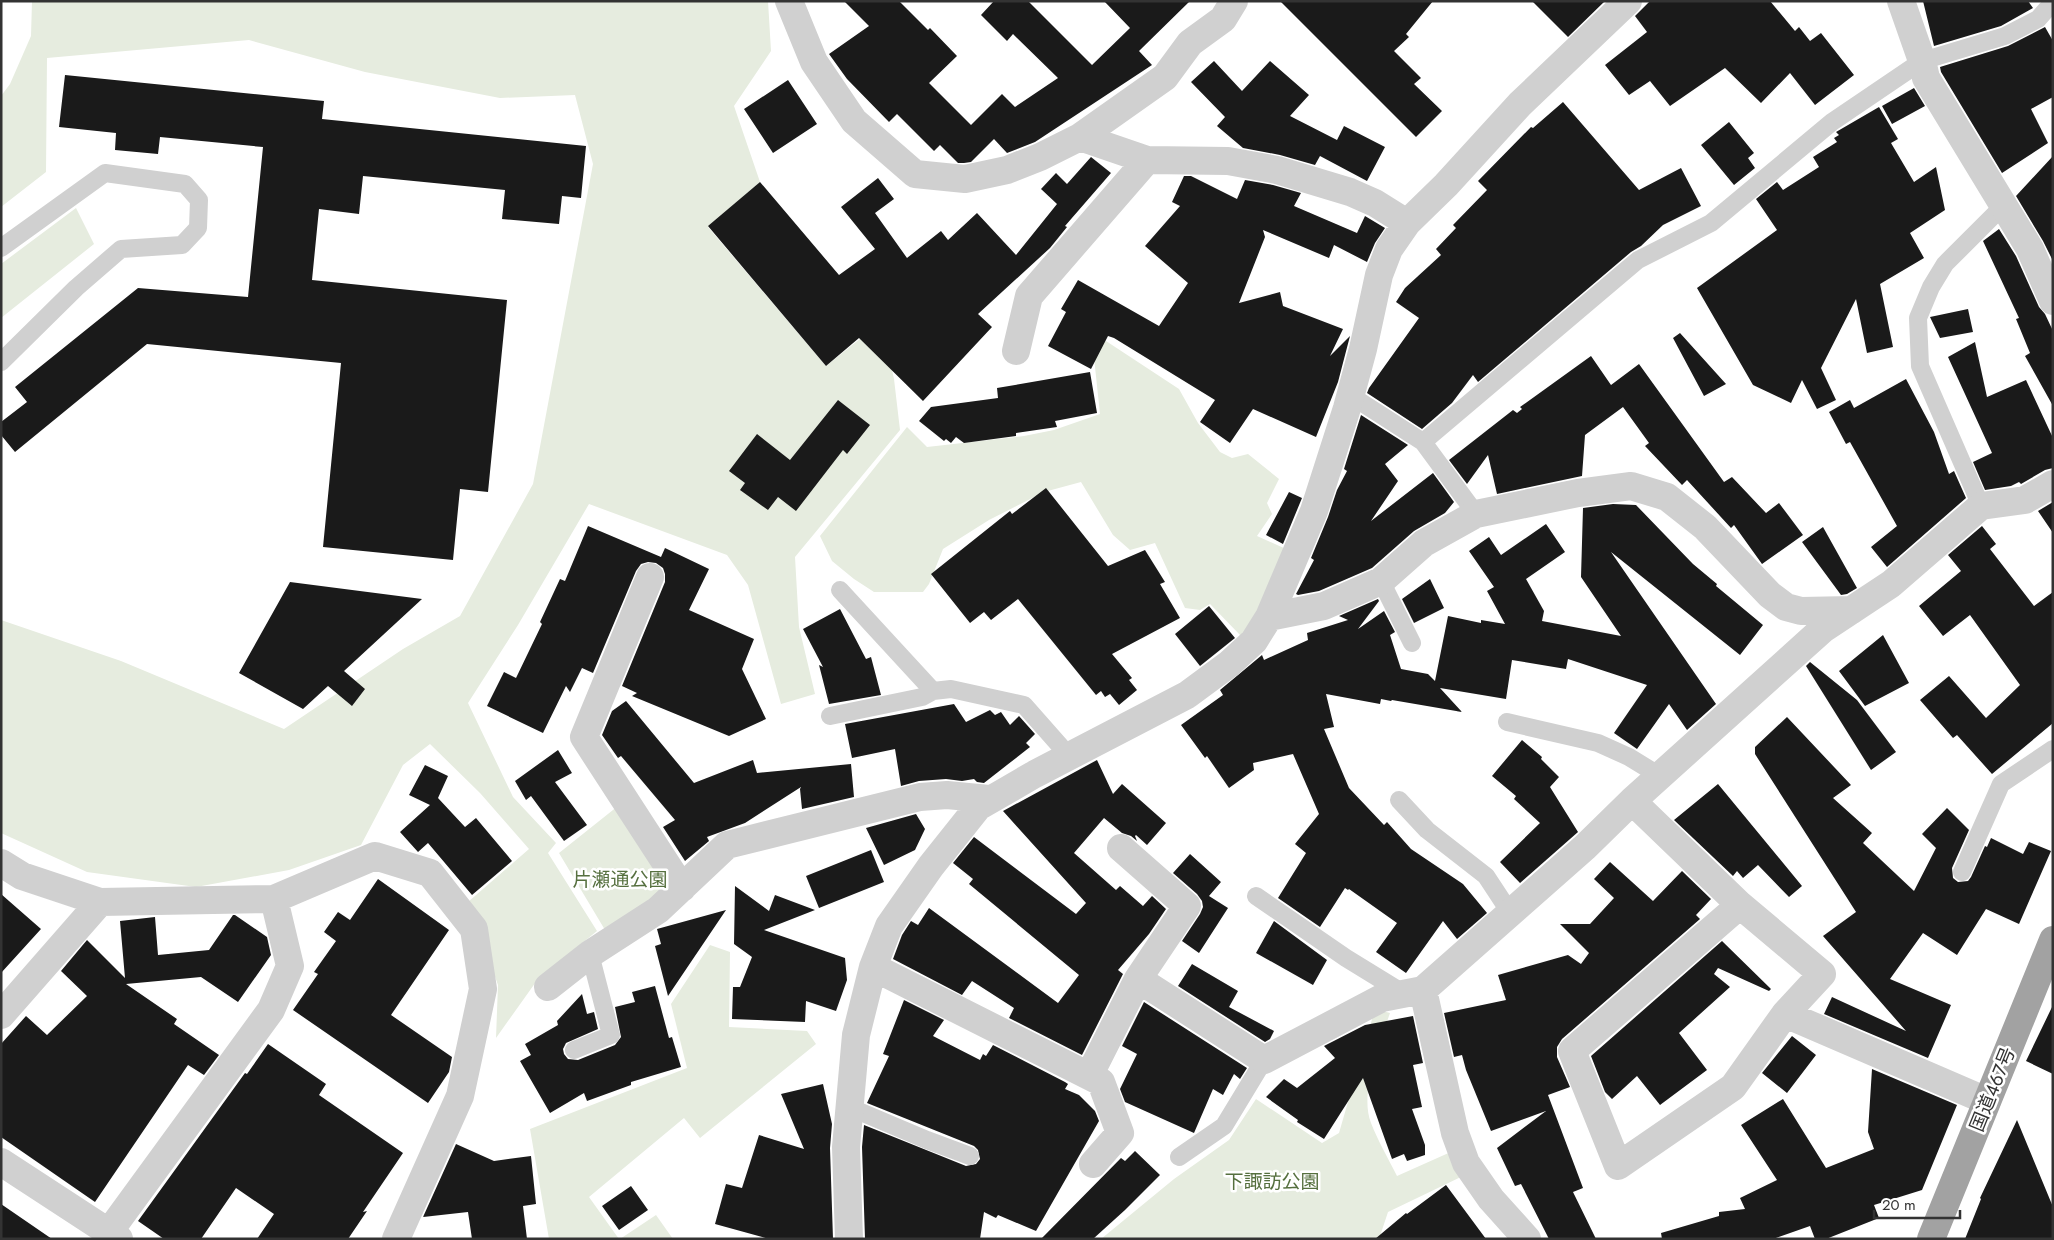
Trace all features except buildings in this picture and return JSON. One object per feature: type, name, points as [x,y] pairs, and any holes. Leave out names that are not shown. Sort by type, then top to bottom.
[{"type":"highway","name":"国道467号","points":[[1931,1239],[2053,940]]},
{"type":"street","points":[[789,1],[814,62],[854,121],[915,174],[965,179],[1007,170],[1080,137],[1165,77],[1190,43],[1224,19],[1234,1]]},
{"type":"street","points":[[849,1239],[846,1146],[856,1035],[873,967],[889,926],[943,851],[978,807],[989,799],[1069,756],[1187,695],[1229,664],[1254,642],[1269,617],[1314,511],[1350,395],[1380,275],[1389,249],[1407,223],[1446,185],[1520,104],[1628,1]]},
{"type":"street","points":[[1901,1],[1922,60],[1926,78],[2030,249],[2053,301]]},
{"type":"street","points":[[1080,137],[1147,160],[1228,161],[1277,170],[1350,192],[1375,203],[1407,223]]},
{"type":"street","points":[[1016,351],[1030,296],[1147,160]]},
{"type":"street","points":[[1138,980],[1264,1060],[1382,998],[1413,991],[1511,914],[1585,847],[1632,801],[1823,629],[1891,584],[1982,506],[2025,500],[2053,484]]},
{"type":"street","points":[[1269,617],[1324,606],[1382,580],[1424,543],[1476,514],[1578,493],[1631,486],[1667,497],[1705,527],[1770,595],[1786,606],[1801,611],[1852,610]]},
{"type":"street","points":[[650,577],[584,737],[682,888]]},
{"type":"street","points":[[548,987],[590,954],[658,910],[727,845],[920,797],[947,795],[989,799]]},
{"type":"street","points":[[1632,801],[1740,905],[1822,974],[1785,1014],[1732,1087],[1618,1166],[1572,1050],[1740,905]]},
{"type":"street","points":[[1089,1076],[1138,980],[1187,906],[1120,848]]},
{"type":"street","points":[[1,863],[22,876],[100,902],[274,899],[375,856],[430,873],[474,929],[483,989],[460,1096],[403,1235]]},
{"type":"street","points":[[1,1162],[114,1235],[271,1010],[290,966],[274,899]]},
{"type":"street","points":[[1,1015],[100,902]]},
{"type":"street","points":[[873,967],[1101,1082],[1120,1133],[1093,1164]]},
{"type":"street","points":[[1413,991],[1454,1133],[1466,1163],[1491,1199],[1527,1239]]},
{"type":"street","points":[[1785,1014],[1987,1101]]},
{"type":"lane","points":[[1423,442],[1638,260],[1711,223],[1832,122],[1922,60],[2005,36],[2038,20],[2053,2]]},
{"type":"lane","points":[[1,248],[105,173],[185,184],[199,200],[198,228],[182,245],[121,249],[76,288],[1,362]]},
{"type":"lane","points":[[1982,506],[1920,366],[1918,318],[1931,286],[1945,264],[2004,206]]},
{"type":"lane","points":[[1350,395],[1423,442],[1476,514]]},
{"type":"lane","points":[[1382,580],[1412,643]]},
{"type":"lane","points":[[840,590],[933,690]]},
{"type":"lane","points":[[830,716],[922,697],[933,690],[951,688],[1024,704],[1069,756]]},
{"type":"lane","points":[[1507,722],[1598,744],[1629,757],[1660,776]]},
{"type":"lane","points":[[1962,872],[2001,784],[2053,749]]},
{"type":"lane","points":[[1399,800],[1427,830],[1486,876],[1511,914]]},
{"type":"lane","points":[[1256,896],[1346,958],[1413,991]]},
{"type":"lane","points":[[574,1050],[611,1035],[590,954]]},
{"type":"lane","points":[[1179,1157],[1224,1126],[1264,1060]]},
{"type":"lane","points":[[849,1107],[926,1140],[970,1156]]},
{"type":"green space","points":[[32,1],[768,1],[771,51],[734,106],[760,182],[708,227],[826,366],[881,322],[894,379],[900,430],[795,557],[799,627],[815,694],[781,704],[748,585],[727,555],[589,504],[518,625],[468,703],[513,797],[556,843],[548,853],[597,931],[538,979],[496,1038],[498,985],[468,902],[529,849],[480,793],[430,744],[403,765],[361,845],[289,870],[196,887],[87,872],[1,833],[1,620],[121,661],[284,729],[403,649],[460,616],[533,484],[593,164],[575,95],[500,98],[365,72],[249,40],[47,58],[46,172],[1,207],[1,96],[10,84],[31,36]]},
{"type":"green space","points":[[76,208],[94,244],[1,318],[1,264]]},
{"type":"green space","points":[[1106,341],[1179,389],[1198,423],[1220,452],[1232,458],[1248,454],[1279,479],[1267,503],[1272,514],[1257,536],[1286,549],[1253,622],[1241,636],[1210,604],[1200,610],[1185,608],[1155,543],[1130,550],[1113,535],[1081,482],[1044,492],[989,520],[943,549],[929,584],[923,592],[874,592],[832,561],[820,536],[907,427],[927,447],[1024,436],[1054,430],[1100,414],[1093,348]]},
{"type":"green space","name":"片瀬通公園","points":[[618,806],[672,887],[608,935],[559,853]]},
{"type":"green space","points":[[710,945],[730,952],[729,1027],[807,1031],[816,1044],[700,1138],[684,1118],[589,1197],[619,1239],[549,1239],[530,1129],[687,1068],[671,1004]]},
{"type":"green space","name":"下諏訪公園","points":[[1375,1009],[1390,1013],[1372,1068],[1369,1083],[1368,1111],[1374,1130],[1397,1176],[1453,1151],[1465,1175],[1388,1212],[1379,1239],[1101,1239],[1174,1179],[1229,1140],[1256,1099],[1322,1143],[1339,1133]]},
{"type":"green space","points":[[656,1215],[673,1239],[620,1239]]}]
